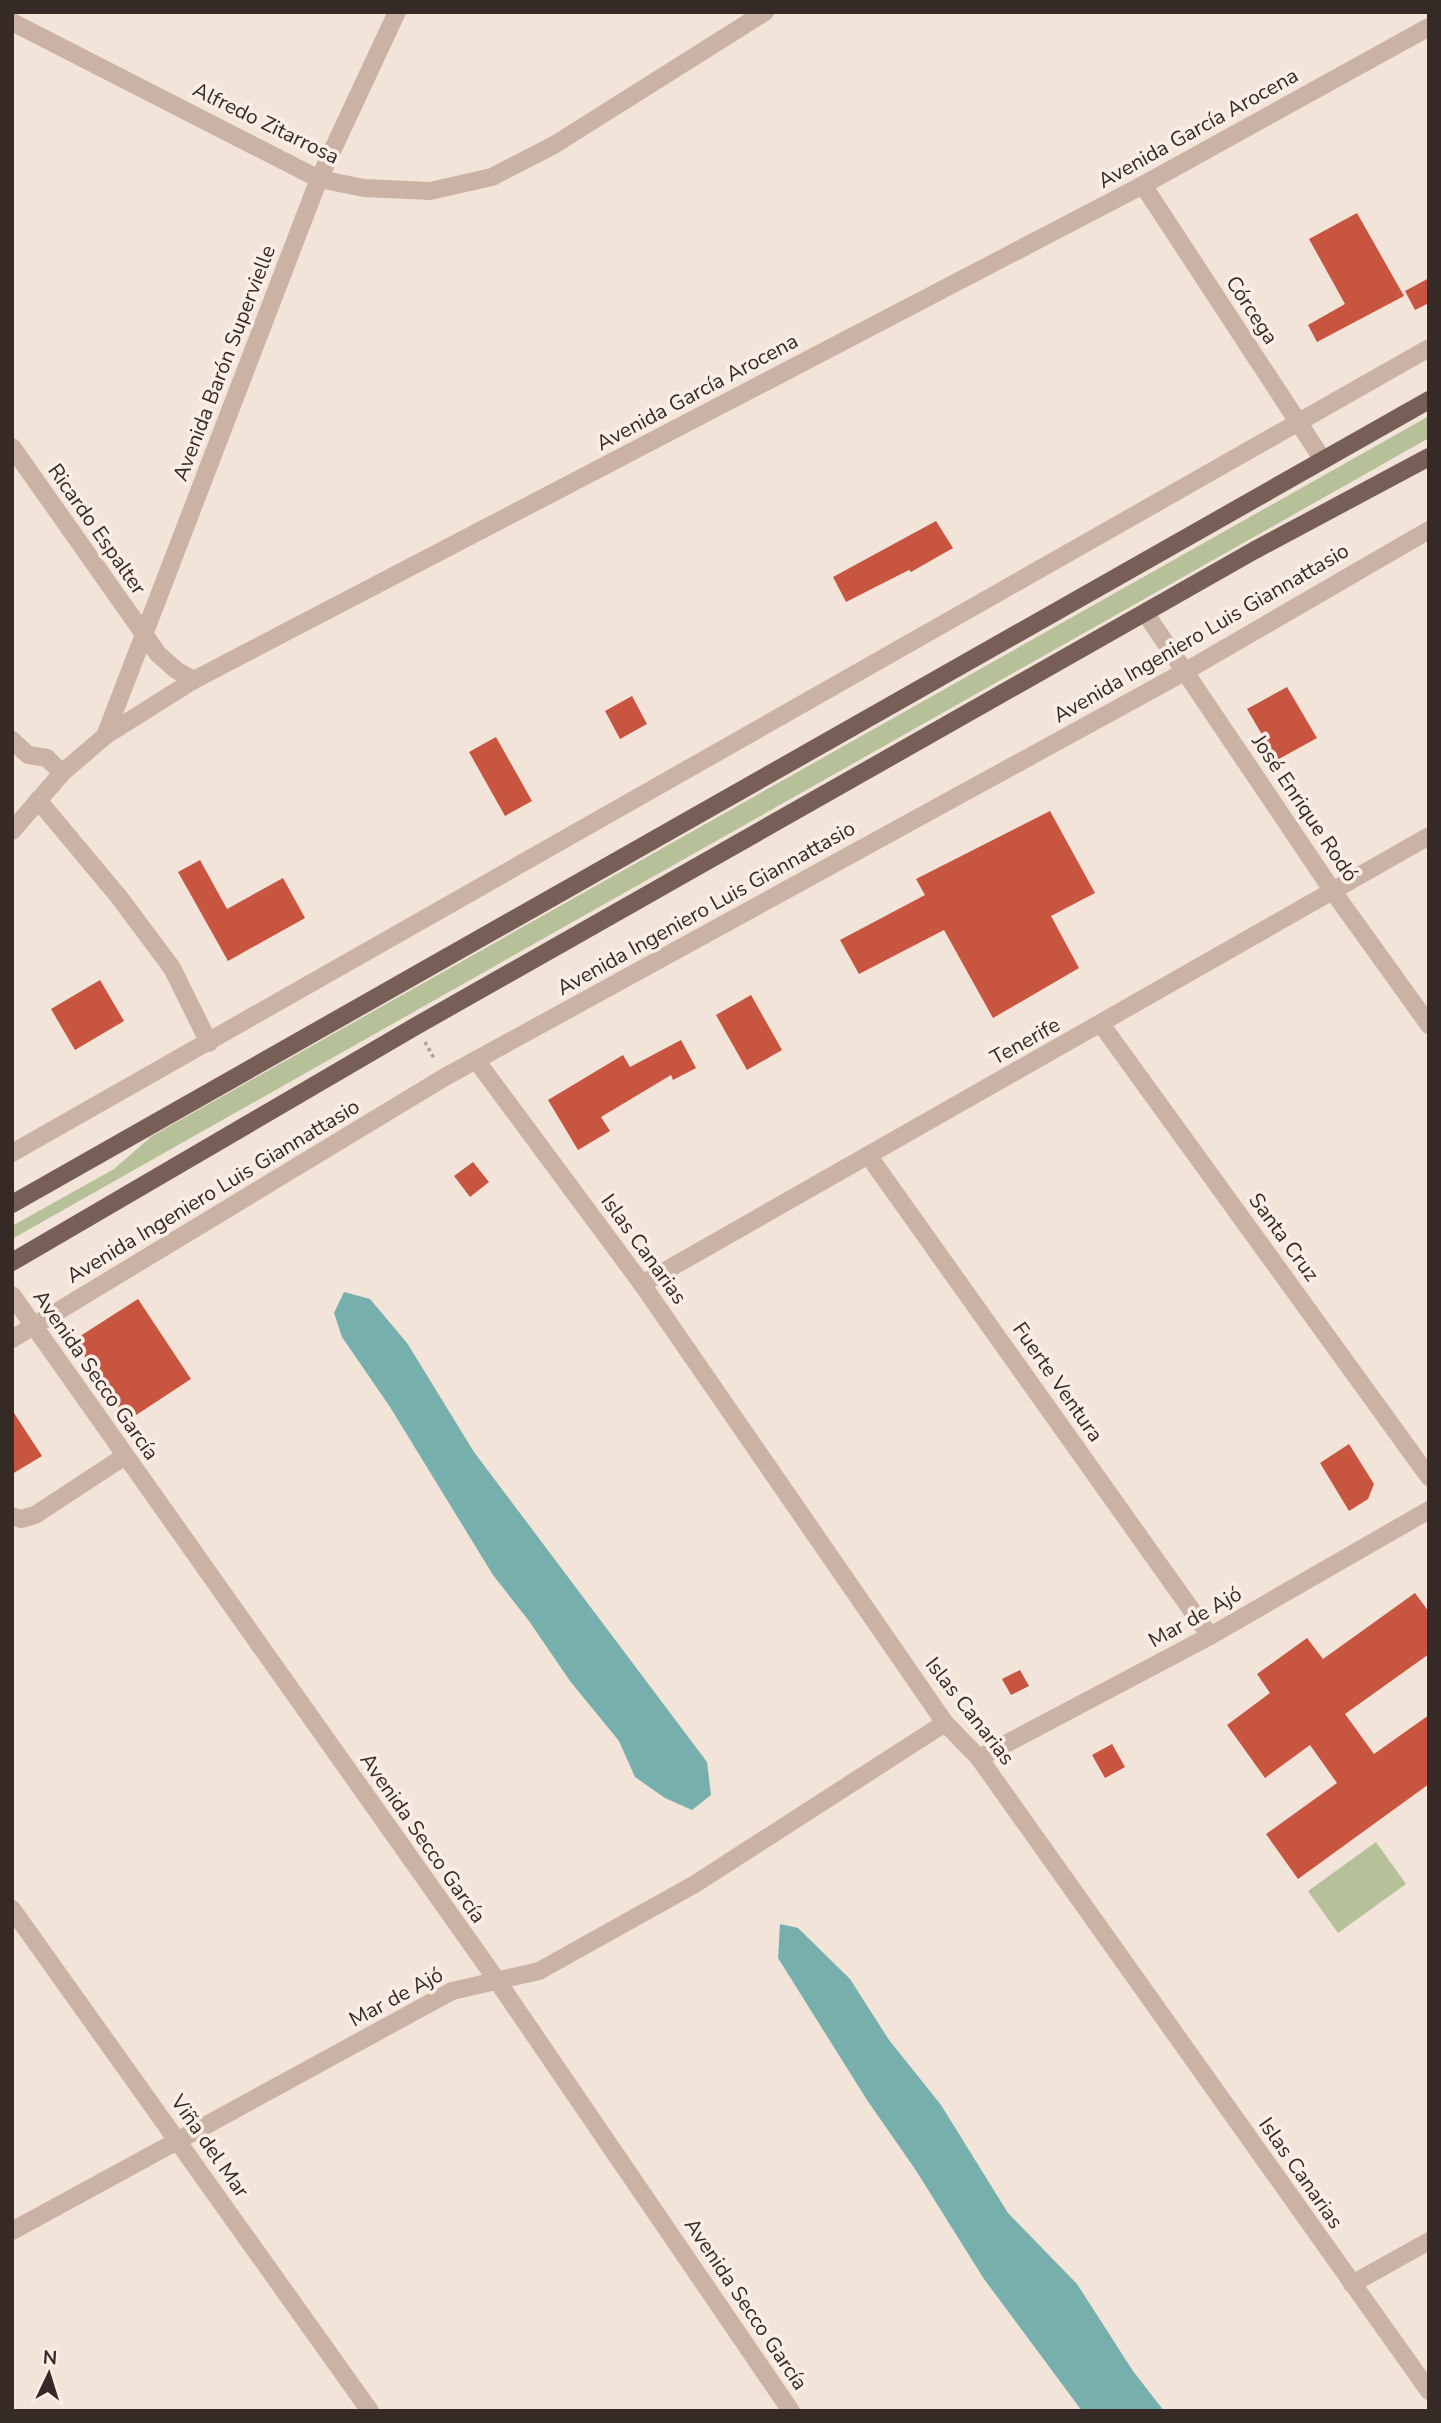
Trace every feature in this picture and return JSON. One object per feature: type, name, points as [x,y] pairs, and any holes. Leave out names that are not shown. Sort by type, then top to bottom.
[{"type":"main road","points":[[12,1204],[1429,400]]},
{"type":"main road","name":"Avenida Ingeniero Luis Giannattasio","points":[[12,1262],[416,1026],[1255,550],[1429,457]]},
{"type":"street","name":"Avenida Barón Supervielle","points":[[105,736],[320,179],[397,12]]},
{"type":"street","name":"Alfredo Zitarrosa","points":[[12,22],[320,179],[364,188],[429,191],[492,177],[554,145],[765,12]]},
{"type":"street","name":"Avenida García Arocena","points":[[12,831],[62,773],[105,736],[194,680],[1143,185],[1429,27]]},
{"type":"street","name":"Córcega","points":[[1143,185],[1323,460]]},
{"type":"street","points":[[12,1153],[1429,348]]},
{"type":"street","name":"Ricardo Espalter","points":[[12,447],[144,636],[176,670],[194,680]]},
{"type":"street","name":"Avenida Ingeniero Luis Giannattasio","points":[[12,1339],[476,1060],[1186,671],[1429,530]]},
{"type":"street","name":"José Enrique Rodó","points":[[1146,614],[1332,890],[1429,1025]]},
{"type":"street","points":[[12,740],[28,755],[47,758],[62,773]]},
{"type":"street","points":[[38,800],[119,897],[172,968],[209,1043]]},
{"type":"street","name":"Tenerife","points":[[642,1284],[1429,836]]},
{"type":"street","name":"Santa Cruz","points":[[1101,1024],[1429,1477]]},
{"type":"street","name":"Islas Canarias","points":[[476,1060],[642,1284],[945,1723],[979,1758],[1429,2390]]},
{"type":"street","name":"Fuerte Ventura","points":[[868,1155],[1210,1636]]},
{"type":"street","name":"Avenida Secco García","points":[[12,1295],[496,1979],[791,2411]]},
{"type":"street","points":[[12,1516],[21,1519],[35,1514],[125,1456]]},
{"type":"street","name":"Mar de Ajó","points":[[979,1758],[1210,1636],[1429,1510]]},
{"type":"street","name":"Mar de Ajó","points":[[12,2231],[178,2140],[235,2112],[452,1991],[539,1970],[695,1884],[945,1723]]},
{"type":"street","name":"Viña del Mar","points":[[12,1909],[370,2411]]},
{"type":"street","points":[[1352,2284],[1429,2241]]},
{"type":"green space","points":[[1429,416],[1429,438],[12,1239],[12,1226],[114,1169],[152,1136]]},
{"type":"green space","points":[[1376,1842],[1406,1884],[1338,1933],[1308,1891]]},
{"type":"water","points":[[344,1292],[370,1299],[407,1343],[474,1452],[707,1762],[711,1795],[692,1810],[665,1798],[635,1777],[619,1741],[570,1681],[493,1575],[390,1407],[342,1337],[334,1313]]},
{"type":"water","points":[[780,1924],[798,1928],[850,1979],[889,2040],[941,2105],[1008,2213],[1077,2284],[1133,2371],[1164,2411],[1082,2411],[984,2279],[778,1958]]},
{"type":"building","points":[[1357,213],[1404,296],[1317,342],[1308,325],[1345,304],[1309,239]]},
{"type":"building","points":[[1429,278],[1429,303],[1415,310],[1405,291]]},
{"type":"building","points":[[936,521],[953,548],[911,572],[909,570],[846,602],[833,577]]},
{"type":"building","points":[[1287,687],[1317,738],[1277,760],[1247,709]]},
{"type":"building","points":[[632,696],[647,724],[620,739],[605,711]]},
{"type":"building","points":[[496,737],[532,801],[505,816],[469,752]]},
{"type":"building","points":[[1050,811],[1095,893],[1051,916],[1079,968],[993,1018],[944,930],[859,974],[840,940],[925,895],[916,879]]},
{"type":"building","points":[[200,860],[227,909],[283,878],[305,918],[228,961],[178,872]]},
{"type":"building","points":[[100,980],[124,1021],[75,1050],[51,1009]]},
{"type":"building","points":[[751,995],[782,1050],[747,1070],[716,1015]]},
{"type":"building","points":[[681,1040],[696,1068],[673,1080],[671,1075],[601,1117],[610,1131],[578,1150],[548,1100],[623,1055],[630,1067]]},
{"type":"building","points":[[473,1162],[489,1182],[470,1197],[454,1176]]},
{"type":"building","points":[[138,1299],[191,1379],[127,1421],[74,1340]]},
{"type":"building","points":[[12,1410],[42,1456],[12,1474]]},
{"type":"building","points":[[1349,1444],[1374,1484],[1368,1499],[1349,1511],[1320,1463]]},
{"type":"building","points":[[1415,1593],[1429,1612],[1429,1654],[1345,1714],[1374,1754],[1429,1715],[1429,1784],[1298,1879],[1266,1834],[1337,1783],[1310,1745],[1265,1778],[1227,1725],[1270,1693],[1257,1674],[1307,1638],[1323,1659]]},
{"type":"building","points":[[1020,1670],[1029,1686],[1011,1695],[1002,1679]]},
{"type":"building","points":[[1112,1744],[1125,1767],[1105,1778],[1092,1755]]}]
